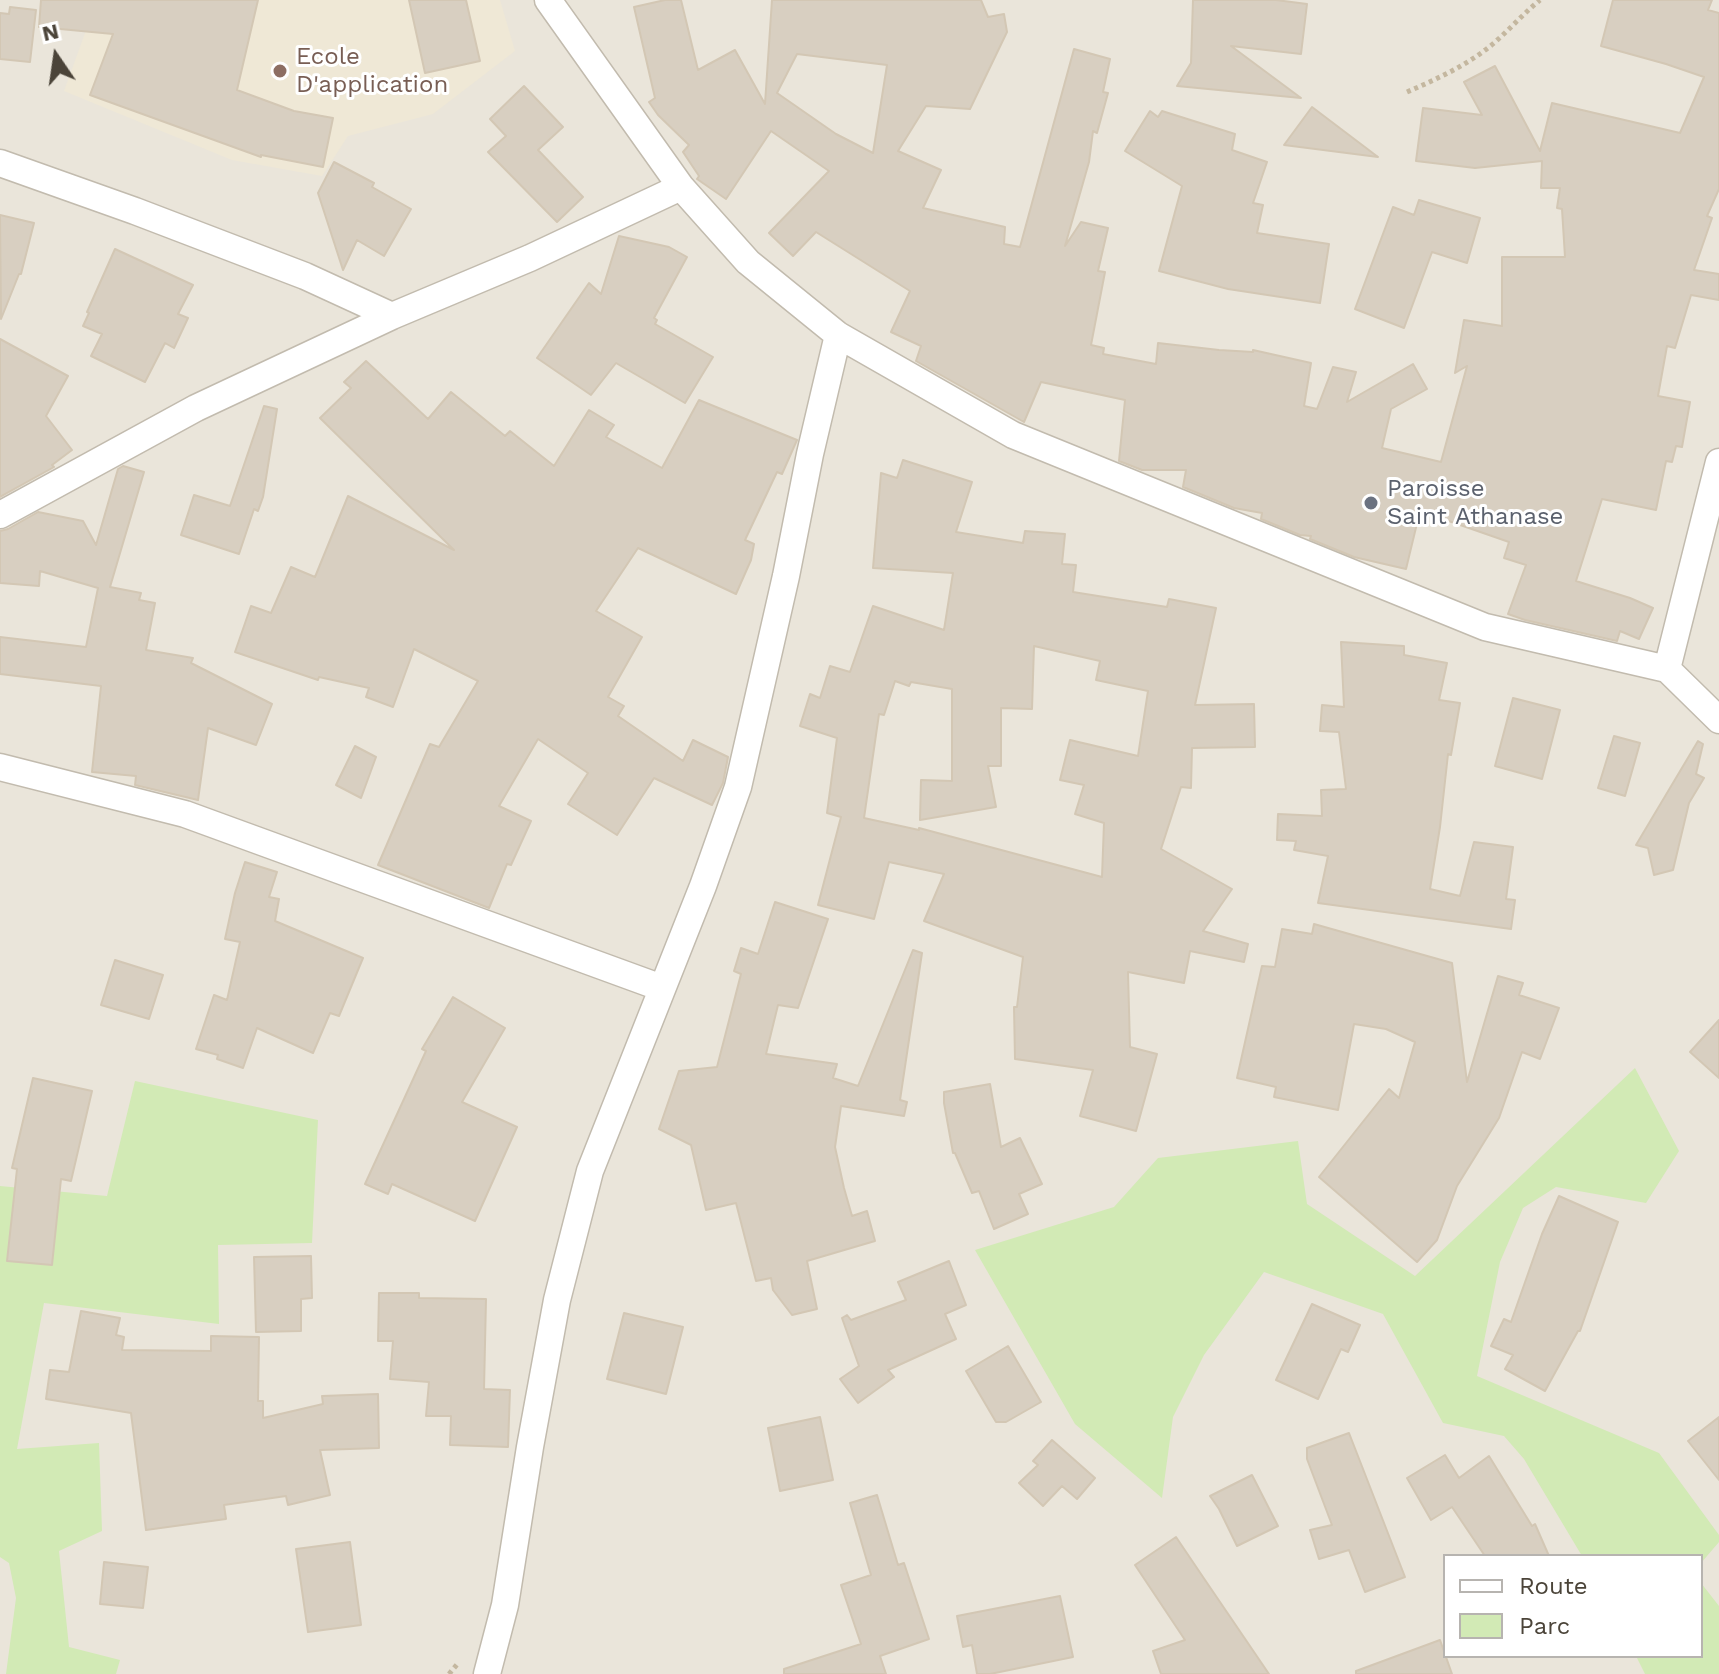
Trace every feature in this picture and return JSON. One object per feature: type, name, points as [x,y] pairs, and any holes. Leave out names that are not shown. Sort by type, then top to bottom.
[{"type":"street","points":[[548,0],[681,187],[748,262],[838,335],[1013,435],[1485,627],[1667,669],[1719,720]]},
{"type":"street","points":[[0,163],[305,276],[392,316]]},
{"type":"street","points":[[0,515],[196,408],[392,316],[530,258],[681,187]]},
{"type":"street","points":[[487,1674],[505,1605],[557,1300],[590,1171],[703,886],[738,787],[838,335]]},
{"type":"street","points":[[1667,669],[1719,462]]},
{"type":"street","points":[[0,767],[185,814],[662,988]]},
{"type":"path","points":[[1407,92],[1446,75],[1493,44],[1540,0]]},
{"type":"shaded area","points":[[0,0],[1719,0],[1719,1674],[0,1674]]},
{"type":"shaded area","name":"Ecole D'application","points":[[92,0],[500,0],[515,51],[433,114],[348,136],[322,176],[232,160],[64,91],[93,11]]},
{"type":"green space","points":[[1635,1068],[1679,1151],[1646,1203],[1556,1187],[1523,1208],[1500,1262],[1477,1376],[1659,1453],[1719,1535],[1719,1542],[1703,1561],[1703,1554],[1581,1554],[1524,1459],[1504,1436],[1443,1423],[1383,1314],[1264,1272],[1204,1355],[1173,1417],[1162,1498],[1075,1424],[975,1250],[1114,1207],[1158,1158],[1298,1141],[1307,1204],[1415,1276]]},
{"type":"green space","points":[[135,1081],[318,1120],[312,1243],[218,1245],[219,1324],[44,1303],[17,1449],[99,1443],[102,1531],[59,1551],[69,1647],[120,1660],[116,1674],[6,1674],[16,1598],[9,1563],[0,1557],[0,1186],[107,1196]]},
{"type":"green space","points":[[1703,1586],[1719,1606],[1719,1674],[1645,1674],[1637,1658],[1703,1658]]},
{"type":"building","points":[[41,0],[258,0],[237,90],[294,111],[333,118],[323,167],[261,157],[90,95],[113,34],[39,27]]},
{"type":"building","points":[[409,0],[466,0],[480,61],[425,73]]},
{"type":"building","points":[[681,0],[698,70],[735,50],[765,104],[772,0],[981,0],[988,17],[1004,14],[1007,32],[970,109],[926,106],[898,151],[941,170],[923,208],[1005,227],[1004,244],[1020,247],[1074,49],[1110,59],[1103,92],[1108,93],[1097,133],[1093,131],[1089,162],[1065,246],[1081,222],[1108,228],[1098,271],[1105,272],[1091,345],[1104,348],[1103,354],[1156,364],[1158,343],[1219,350],[1253,350],[1311,363],[1304,406],[1317,409],[1333,367],[1356,372],[1347,402],[1413,364],[1427,389],[1391,409],[1382,448],[1441,462],[1467,366],[1455,373],[1464,320],[1502,326],[1502,257],[1565,257],[1562,209],[1557,208],[1560,188],[1541,188],[1542,161],[1475,168],[1416,161],[1423,108],[1482,115],[1464,82],[1495,66],[1540,151],[1552,103],[1680,133],[1704,77],[1601,46],[1613,0],[1712,0],[1708,10],[1719,13],[1719,189],[1707,216],[1712,218],[1694,270],[1719,274],[1719,300],[1691,295],[1675,348],[1667,346],[1658,396],[1690,402],[1682,447],[1676,446],[1672,462],[1666,461],[1656,510],[1602,499],[1576,581],[1653,608],[1639,639],[1620,631],[1617,641],[1508,614],[1526,565],[1504,558],[1509,542],[1420,511],[1406,569],[1354,557],[1310,539],[1311,536],[1300,535],[1261,519],[1262,513],[1234,508],[1183,487],[1186,470],[1142,470],[1119,461],[1125,400],[1041,382],[1024,422],[916,361],[921,346],[891,332],[910,291],[816,232],[793,256],[769,233],[829,171],[771,131],[726,199],[697,179],[699,176],[683,152],[689,145],[649,102],[655,98],[634,7]],"holes":[[[797,54],[887,65],[873,153],[836,134],[777,93]]]},
{"type":"building","points":[[1193,0],[1276,0],[1307,4],[1301,54],[1231,46],[1301,98],[1177,86],[1191,63]]},
{"type":"building","points":[[10,7],[36,10],[30,62],[0,59],[0,13],[9,14]]},
{"type":"building","points":[[524,86],[563,127],[538,150],[583,197],[557,222],[488,152],[506,136],[490,119]]},
{"type":"building","points":[[1312,107],[1378,157],[1284,145]]},
{"type":"building","points":[[1150,111],[1158,117],[1162,111],[1235,134],[1232,150],[1267,162],[1253,203],[1263,205],[1257,233],[1329,244],[1320,303],[1228,289],[1159,271],[1182,186],[1125,151]]},
{"type":"building","points":[[334,162],[374,183],[372,187],[411,209],[384,256],[357,240],[343,270],[318,193]]},
{"type":"building","points":[[1419,200],[1480,218],[1467,263],[1432,252],[1404,328],[1355,309],[1393,207],[1414,215]]},
{"type":"building","points":[[0,215],[34,223],[21,274],[1,319]]},
{"type":"building","points":[[619,236],[669,247],[687,257],[654,318],[657,320],[655,324],[713,357],[685,403],[616,363],[591,395],[537,358],[589,283],[601,294]]},
{"type":"building","points":[[115,249],[193,285],[178,314],[188,318],[174,348],[165,343],[145,382],[91,356],[102,334],[83,326]]},
{"type":"building","points":[[0,339],[68,376],[46,416],[72,450],[52,465],[54,467],[0,497]]},
{"type":"building","points":[[366,361],[428,419],[451,392],[505,436],[510,431],[554,466],[589,410],[614,425],[606,437],[662,468],[699,400],[797,440],[782,474],[777,472],[745,540],[754,544],[751,560],[736,594],[638,548],[596,611],[642,637],[608,697],[624,706],[618,716],[683,761],[693,740],[728,757],[723,783],[712,805],[654,778],[617,835],[568,804],[588,773],[538,739],[499,806],[531,821],[511,865],[507,864],[489,908],[378,865],[430,744],[439,747],[478,681],[414,649],[393,707],[366,697],[369,688],[319,677],[318,680],[235,652],[251,606],[271,613],[291,567],[315,577],[348,496],[454,550],[320,418],[351,388],[344,382]]},
{"type":"building","points":[[264,406],[277,409],[263,497],[258,511],[254,509],[239,554],[181,535],[194,495],[230,506]]},
{"type":"building","points":[[903,460],[972,482],[956,532],[1023,543],[1025,531],[1065,534],[1062,564],[1076,565],[1073,592],[1167,607],[1169,599],[1216,608],[1195,705],[1254,704],[1255,747],[1192,748],[1191,788],[1181,787],[1161,849],[1232,889],[1203,931],[1248,944],[1244,962],[1190,951],[1184,983],[1128,972],[1130,1047],[1157,1054],[1136,1131],[1080,1116],[1093,1070],[1015,1059],[1014,1007],[1017,1007],[1023,957],[924,921],[944,874],[889,862],[874,919],[818,905],[841,817],[827,813],[837,738],[800,726],[810,694],[820,698],[830,666],[850,672],[873,606],[944,630],[953,573],[873,568],[881,473],[897,478]],"holes":[[[1034,646],[1100,661],[1096,680],[1148,691],[1138,756],[1070,740],[1060,780],[1084,785],[1075,814],[1104,823],[1102,877],[919,828],[864,818],[879,714],[884,715],[895,681],[909,686],[911,682],[952,689],[952,781],[921,780],[920,820],[996,807],[988,766],[1001,766],[1001,708],[1032,709]]]},
{"type":"building","points":[[123,466],[144,472],[110,587],[141,593],[139,600],[155,603],[146,650],[193,658],[191,663],[272,704],[256,745],[208,728],[198,800],[135,785],[136,776],[92,772],[101,686],[0,674],[0,637],[86,647],[98,588],[40,571],[39,586],[0,583],[0,531],[38,512],[83,521],[96,545],[118,469]]},
{"type":"building","points":[[1341,642],[1404,646],[1404,655],[1447,663],[1439,700],[1460,703],[1451,755],[1448,754],[1430,889],[1460,896],[1474,842],[1513,847],[1506,899],[1515,900],[1511,929],[1318,903],[1328,856],[1294,850],[1296,841],[1277,840],[1278,814],[1322,816],[1321,790],[1346,789],[1339,732],[1320,731],[1322,705],[1344,707]]},
{"type":"building","points":[[1513,698],[1560,710],[1542,779],[1495,766]]},
{"type":"building","points":[[1614,736],[1640,743],[1625,796],[1598,788]]},
{"type":"building","points":[[1698,741],[1703,744],[1696,774],[1704,778],[1689,803],[1673,870],[1654,875],[1648,848],[1636,845]]},
{"type":"building","points":[[355,746],[376,757],[361,798],[336,785]]},
{"type":"building","points":[[245,862],[277,872],[269,897],[279,899],[275,921],[363,958],[339,1016],[330,1013],[313,1053],[257,1028],[243,1068],[217,1059],[218,1055],[196,1049],[214,995],[227,1000],[240,942],[225,939]]},
{"type":"building","points":[[775,902],[828,919],[798,1008],[778,1005],[766,1054],[837,1064],[833,1078],[858,1086],[913,950],[922,953],[900,1100],[907,1102],[904,1116],[841,1106],[835,1147],[844,1188],[852,1216],[867,1211],[875,1241],[807,1261],[817,1309],[792,1315],[773,1290],[771,1278],[756,1281],[736,1203],[706,1210],[691,1145],[659,1129],[679,1071],[717,1067],[741,974],[734,971],[741,948],[758,954]]},
{"type":"building","points":[[1314,924],[1452,963],[1467,1082],[1498,976],[1523,983],[1519,995],[1559,1008],[1540,1059],[1522,1052],[1499,1118],[1457,1186],[1437,1240],[1417,1262],[1319,1177],[1389,1089],[1399,1098],[1415,1042],[1386,1029],[1354,1024],[1338,1110],[1274,1097],[1276,1087],[1237,1078],[1262,966],[1275,967],[1282,929],[1312,934]]},
{"type":"building","points":[[115,960],[163,975],[149,1019],[101,1005]]},
{"type":"building","points":[[453,997],[505,1028],[462,1102],[517,1127],[475,1221],[392,1184],[388,1194],[365,1184],[426,1051],[422,1049]]},
{"type":"building","points":[[1719,1020],[1719,1078],[1690,1052]]},
{"type":"building","points":[[33,1078],[92,1091],[71,1181],[61,1179],[52,1265],[7,1261],[17,1169],[12,1168]]},
{"type":"building","points":[[990,1084],[1001,1147],[1020,1138],[1042,1184],[1019,1194],[1028,1214],[994,1229],[979,1191],[972,1193],[953,1153],[944,1103],[944,1092]]},
{"type":"building","points":[[1559,1196],[1618,1222],[1580,1331],[1545,1391],[1505,1369],[1513,1355],[1491,1346],[1504,1319],[1511,1322]]},
{"type":"building","points":[[311,1256],[312,1298],[301,1299],[301,1331],[256,1332],[254,1257]]},
{"type":"building","points":[[949,1261],[966,1305],[945,1314],[956,1339],[888,1370],[894,1377],[858,1403],[840,1379],[859,1366],[842,1318],[847,1315],[851,1320],[906,1300],[898,1282]]},
{"type":"building","points":[[379,1293],[419,1293],[419,1298],[486,1299],[484,1389],[510,1390],[508,1447],[450,1445],[451,1416],[426,1416],[429,1382],[390,1379],[393,1341],[378,1341]]},
{"type":"building","points":[[1312,1304],[1360,1325],[1348,1352],[1341,1349],[1318,1399],[1276,1380]]},
{"type":"building","points":[[81,1311],[120,1318],[116,1335],[124,1337],[122,1350],[211,1351],[211,1336],[259,1337],[258,1401],[263,1401],[263,1418],[323,1404],[322,1396],[378,1394],[379,1448],[320,1450],[330,1495],[288,1505],[286,1496],[224,1505],[226,1519],[146,1530],[131,1413],[46,1399],[50,1370],[69,1372]]},
{"type":"building","points":[[624,1313],[683,1327],[666,1394],[607,1379]]},
{"type":"building","points":[[1008,1346],[1041,1402],[1006,1422],[996,1422],[966,1371]]},
{"type":"building","points":[[820,1417],[833,1480],[780,1491],[768,1428]]},
{"type":"building","points":[[1719,1417],[1719,1480],[1688,1441]]},
{"type":"building","points":[[1349,1433],[1405,1577],[1365,1592],[1349,1550],[1319,1559],[1310,1530],[1332,1525],[1307,1459],[1307,1448]]},
{"type":"building","points":[[1052,1440],[1095,1478],[1077,1499],[1062,1486],[1043,1506],[1019,1483],[1038,1465],[1033,1461]]},
{"type":"building","points":[[1445,1455],[1459,1478],[1489,1456],[1532,1526],[1535,1524],[1548,1554],[1484,1554],[1452,1507],[1431,1520],[1407,1478]]},
{"type":"building","points":[[1252,1475],[1278,1526],[1237,1546],[1210,1496]]},
{"type":"building","points":[[877,1495],[898,1565],[904,1563],[929,1639],[880,1656],[886,1674],[784,1674],[784,1669],[861,1644],[841,1585],[871,1575],[850,1503]]},
{"type":"building","points":[[1176,1537],[1269,1674],[1161,1674],[1153,1651],[1185,1640],[1135,1565]]},
{"type":"building","points":[[350,1542],[361,1625],[308,1632],[296,1549]]},
{"type":"building","points":[[104,1562],[148,1567],[143,1608],[100,1604]]},
{"type":"building","points":[[1060,1596],[1073,1657],[977,1674],[972,1645],[963,1647],[957,1616]]},
{"type":"building","points":[[1440,1640],[1443,1658],[1446,1658],[1452,1674],[1356,1674],[1356,1671]]},
{"type":"place","name":"Ecole D'application","points":[[280,71]]},
{"type":"place","name":"Paroisse Saint Athanase","points":[[1371,503]]}]
